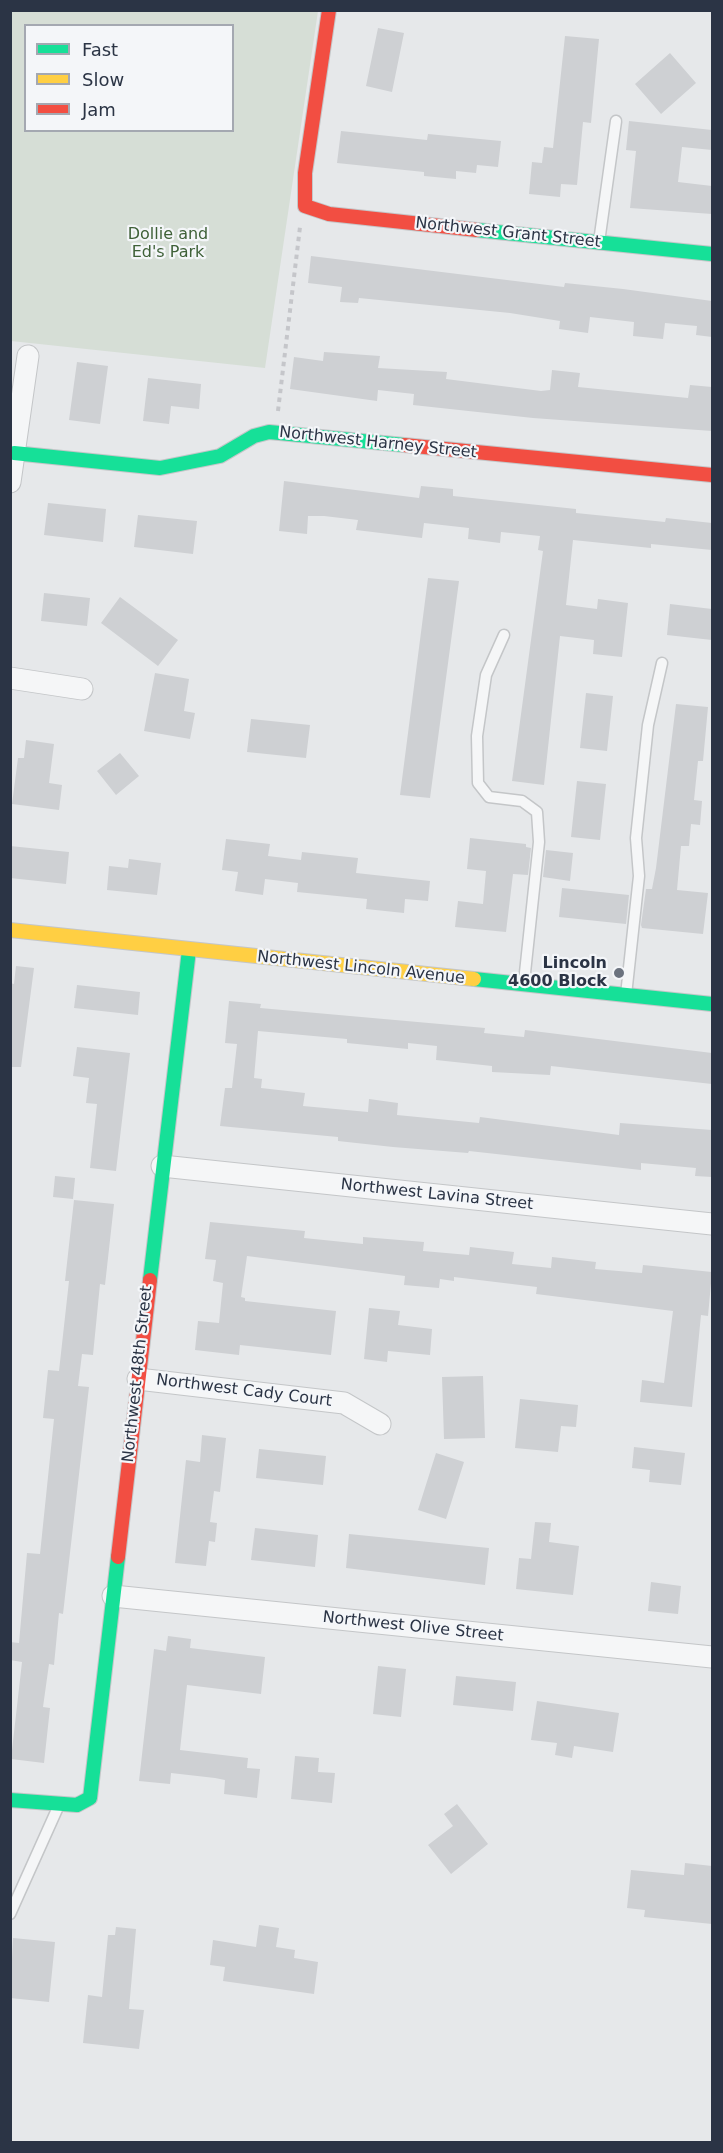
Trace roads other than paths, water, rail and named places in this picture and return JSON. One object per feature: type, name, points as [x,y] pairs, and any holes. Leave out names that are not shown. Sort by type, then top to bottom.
[{"type":"street","name":"Northwest Grant Street","points":[[329,10],[305,173],[305,206],[329,214],[712,254]]},
{"type":"street","points":[[10,482],[28,356]]},
{"type":"street","name":"Northwest Harney Street","points":[[14,453],[160,468],[220,456],[254,436],[269,432],[712,476]]},
{"type":"street","points":[[10,678],[82,688]]},
{"type":"street","name":"Northwest Lincoln Avenue","points":[[10,930],[712,1004]]},
{"type":"street","name":"Northwest 48th Street","points":[[59,1805],[77,1805],[90,1798],[189,950]]},
{"type":"street","name":"Northwest Lavina Street","points":[[162,1166],[712,1224]]},
{"type":"street","name":"Northwest Cady Court","points":[[138,1379],[344,1403],[380,1424]]},
{"type":"street","name":"Northwest Olive Street","points":[[113,1596],[712,1658]]},
{"type":"street","points":[[10,1800],[59,1805]]},
{"type":"lane","points":[[599,242],[616,121]]},
{"type":"lane","points":[[504,635],[486,675],[477,736],[478,783],[489,797],[522,801],[537,812],[539,842],[524,984]]},
{"type":"lane","points":[[626,995],[639,876],[636,838],[648,725],[663,663]]},
{"type":"lane","points":[[10,1914],[59,1805]]},
{"type":"place","name":"Lincoln 4600 Block","points":[[619,973]]},
{"type":"park label","name":"Dollie and Ed's Park","points":[[168,244]]}]
